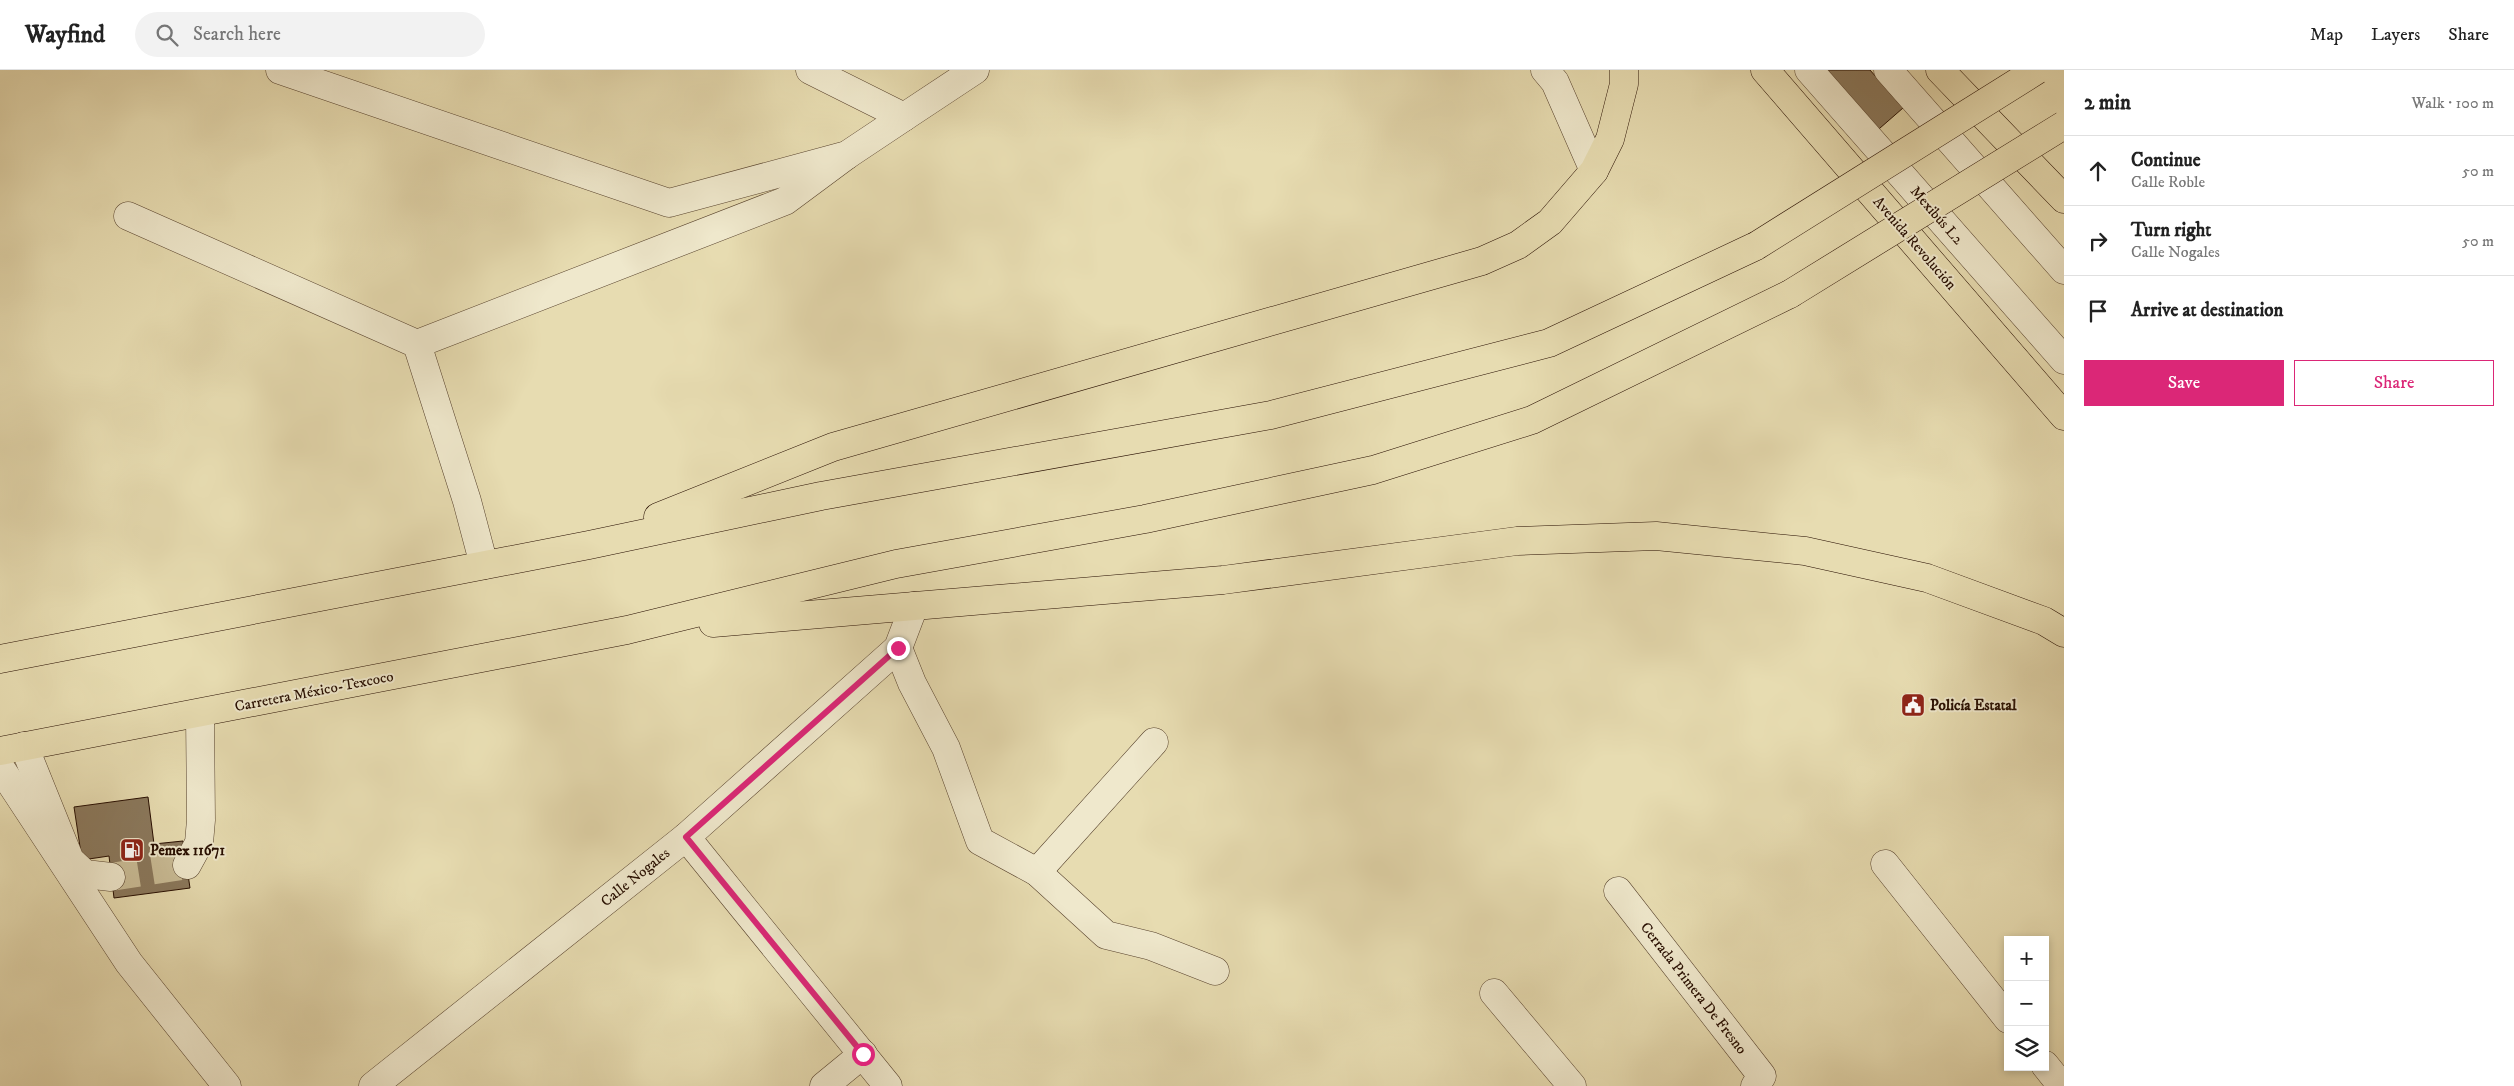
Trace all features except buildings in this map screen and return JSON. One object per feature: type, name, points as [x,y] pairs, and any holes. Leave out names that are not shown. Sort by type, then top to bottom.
[{"type":"main road","points":[[589,545],[833,447],[1482,261],[1518,245],[1550,222],[1594,171],[1610,139],[1624,84],[1624,70]]},
{"type":"main road","name":"Avenida Revolución","points":[[1765,70],[2064,416]]},
{"type":"main road","points":[[1940,70],[2064,199]]},
{"type":"main road","points":[[0,658],[589,545],[821,496],[1290,410],[1549,343],[1756,246],[2037,70]]},
{"type":"main road","points":[[627,630],[896,564],[1145,519],[1373,470],[1532,420],[1790,294],[2064,125]]},
{"type":"main road","points":[[627,630],[1223,580],[1517,541],[1656,536],[1805,550],[1927,578],[2054,627],[2064,647]]},
{"type":"main road","name":"Carretera México-Texcoco","points":[[12,749],[627,630]]},
{"type":"street","points":[[280,70],[669,203],[847,155]]},
{"type":"street","points":[[810,70],[904,116]]},
{"type":"street","points":[[128,216],[417,344],[785,201],[847,155],[975,70]]},
{"type":"street","points":[[1545,70],[1555,82],[1594,171]]},
{"type":"street","name":"Mexibús L2","points":[[1810,70],[2064,360]]},
{"type":"street","points":[[1888,70],[2064,270]]},
{"type":"street","points":[[417,344],[467,501],[484,565]]},
{"type":"street","name":"Calle Nogales","points":[[373,1086],[686,837],[898,648],[914,606]]},
{"type":"street","points":[[898,648],[912,683],[946,748],[980,841],[1037,872],[1106,935],[1151,946],[1215,971]]},
{"type":"street","points":[[187,865],[199,843],[202,820],[200,714]]},
{"type":"street","points":[[1037,872],[1154,742]]},
{"type":"street","points":[[12,749],[70,860],[86,874],[111,877]]},
{"type":"street","points":[[0,767],[129,963],[227,1086]]},
{"type":"street","points":[[686,837],[888,1086]]},
{"type":"street","points":[[1885,864],[2004,1014]]},
{"type":"street","name":"Cerrada Primera De Fresno","points":[[1618,891],[1762,1076],[1754,1086]]},
{"type":"street","points":[[1494,994],[1572,1086]]},
{"type":"street","points":[[824,1086],[863,1054]]},
{"type":"tunnel","points":[[111,877],[187,865]]},
{"type":"place","name":"Policía Estatal","points":[[1913,705]]},
{"type":"place","name":"Pemex 11671","points":[[132,850]]},
{"type":"route","points":[[863,1054],[686,837],[898,648]]}]
